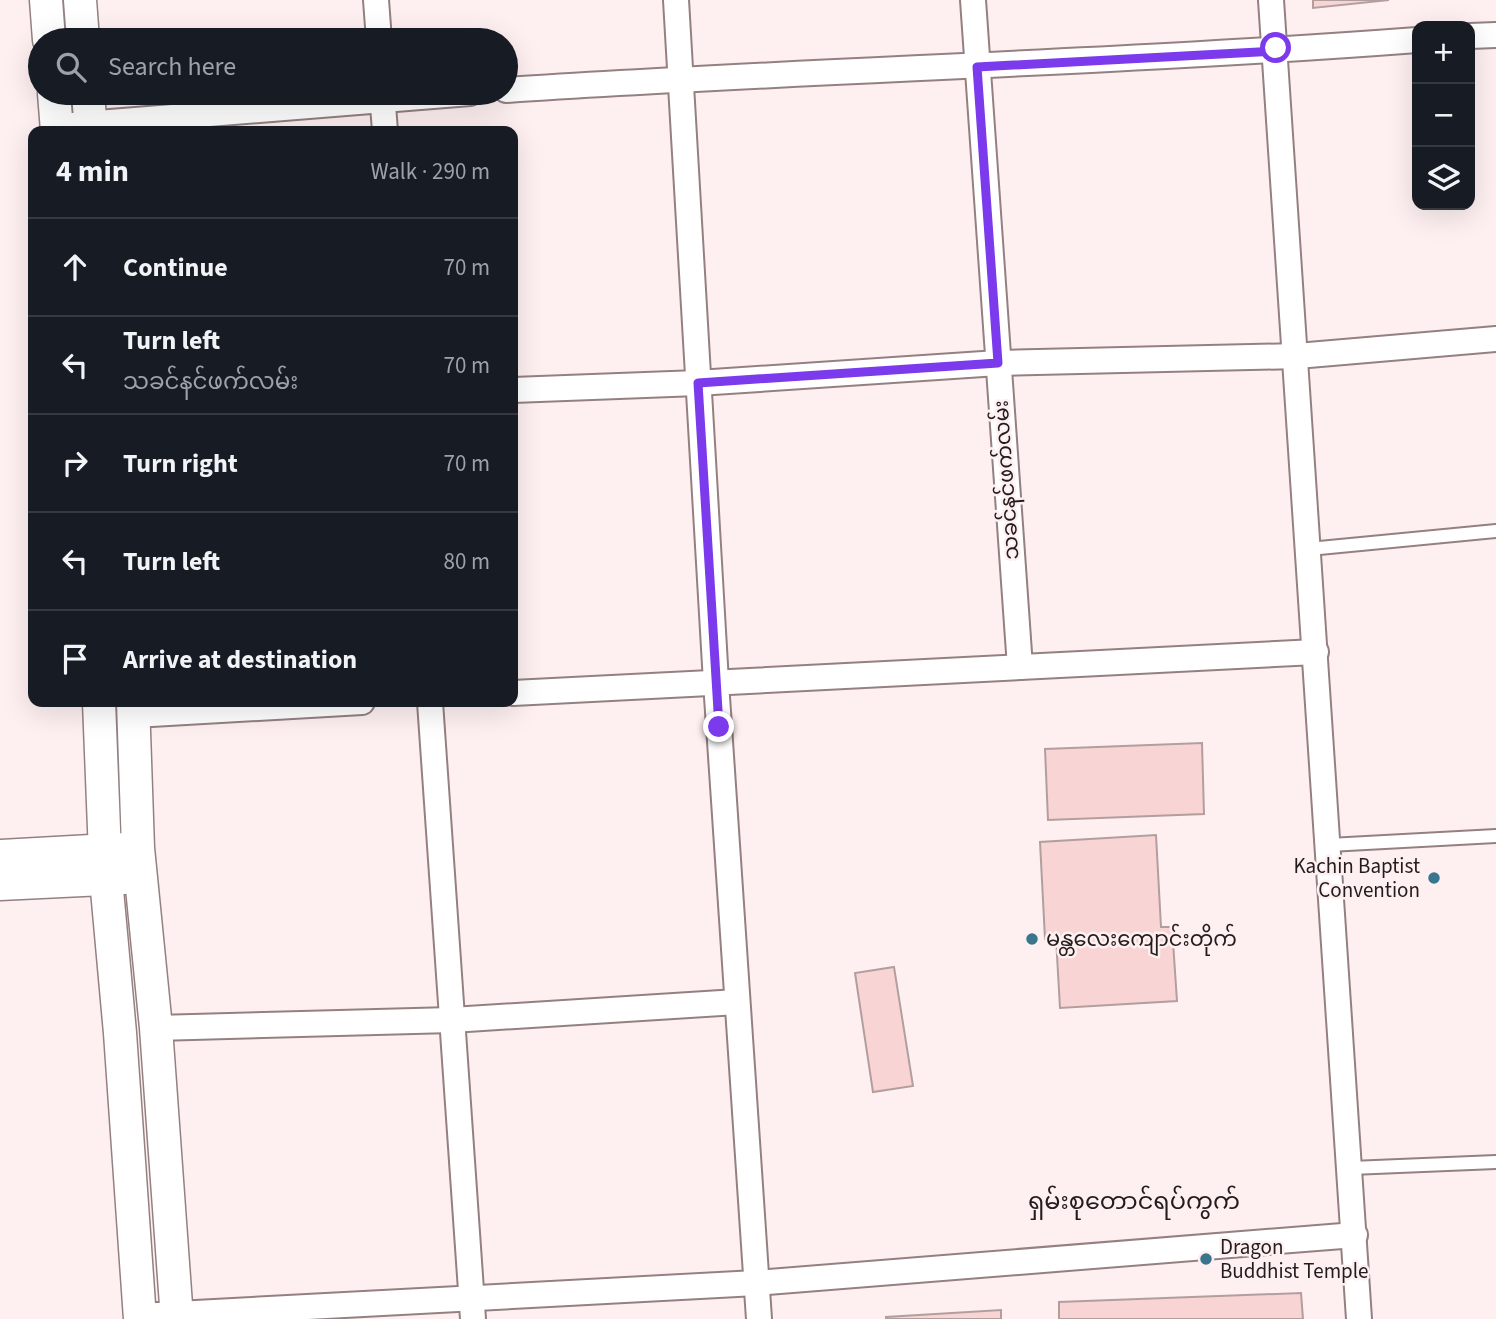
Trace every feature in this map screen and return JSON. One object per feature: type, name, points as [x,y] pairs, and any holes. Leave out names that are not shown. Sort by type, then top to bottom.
[{"type":"street","points":[[46,0],[48,28]]},
{"type":"street","points":[[80,0],[82,28]]},
{"type":"street","points":[[376,0],[378,28]]},
{"type":"street","points":[[676,0],[716,682],[759,1319]]},
{"type":"street","name":"သခင်နင်ဖက်လမ်း","points":[[973,0],[1020,667]]},
{"type":"street","points":[[1270,0],[1276,51],[1297,356],[1359,1319]]},
{"type":"street","points":[[1475,36],[1496,34]]},
{"type":"street","points":[[518,89],[1276,51],[1412,40]]},
{"type":"street","points":[[55,105],[57,126]]},
{"type":"street","points":[[89,105],[91,126]]},
{"type":"street","points":[[100,126],[298,105]]},
{"type":"street","points":[[383,105],[385,126]]},
{"type":"street","points":[[518,390],[698,383],[998,363],[1297,356],[1496,339]]},
{"type":"street","points":[[518,693],[1316,652]]},
{"type":"street","points":[[99,707],[105,864],[120,1033],[139,1318],[472,1309],[756,1283],[1355,1235]]},
{"type":"street","points":[[171,707],[133,708],[140,863],[156,1028],[176,1316]]},
{"type":"street","points":[[430,707],[472,1309]]},
{"type":"street","points":[[0,856],[105,864],[140,863]]},
{"type":"street","points":[[0,884],[105,864]]},
{"type":"street","points":[[156,1028],[452,1020],[737,1002]]},
{"type":"lane","points":[[1309,550],[1496,531]]},
{"type":"lane","points":[[1329,845],[1496,836]]},
{"type":"lane","points":[[1351,1168],[1496,1162]]},
{"type":"building","points":[[1313,0],[1389,0],[1313,8]]},
{"type":"building","points":[[1202,743],[1204,814],[1048,820],[1045,749]]},
{"type":"building","points":[[1156,835],[1161,927],[1172,927],[1177,1001],[1060,1008],[1056,938],[1045,939],[1040,842]]},
{"type":"building","points":[[894,967],[913,1086],[873,1092],[855,973]]},
{"type":"building","points":[[1301,1293],[1303,1319],[1059,1319],[1059,1302]]},
{"type":"building","points":[[1001,1310],[1001,1319],[886,1319],[886,1317]]},
{"type":"place","name":"Kachin Baptist Convention","points":[[1434,878]]},
{"type":"place","name":"မန္တလေးကျောင်းတိုက်","points":[[1032,939]]},
{"type":"place","name":"Dragon Buddhist Temple","points":[[1206,1259]]},
{"type":"district","name":"ရှမ်းစုတောင်ရပ်ကွက်","points":[[1134,1201]]},
{"type":"route","points":[[719,727],[698,383],[998,363],[977,67],[1276,51],[1276,48]]}]
